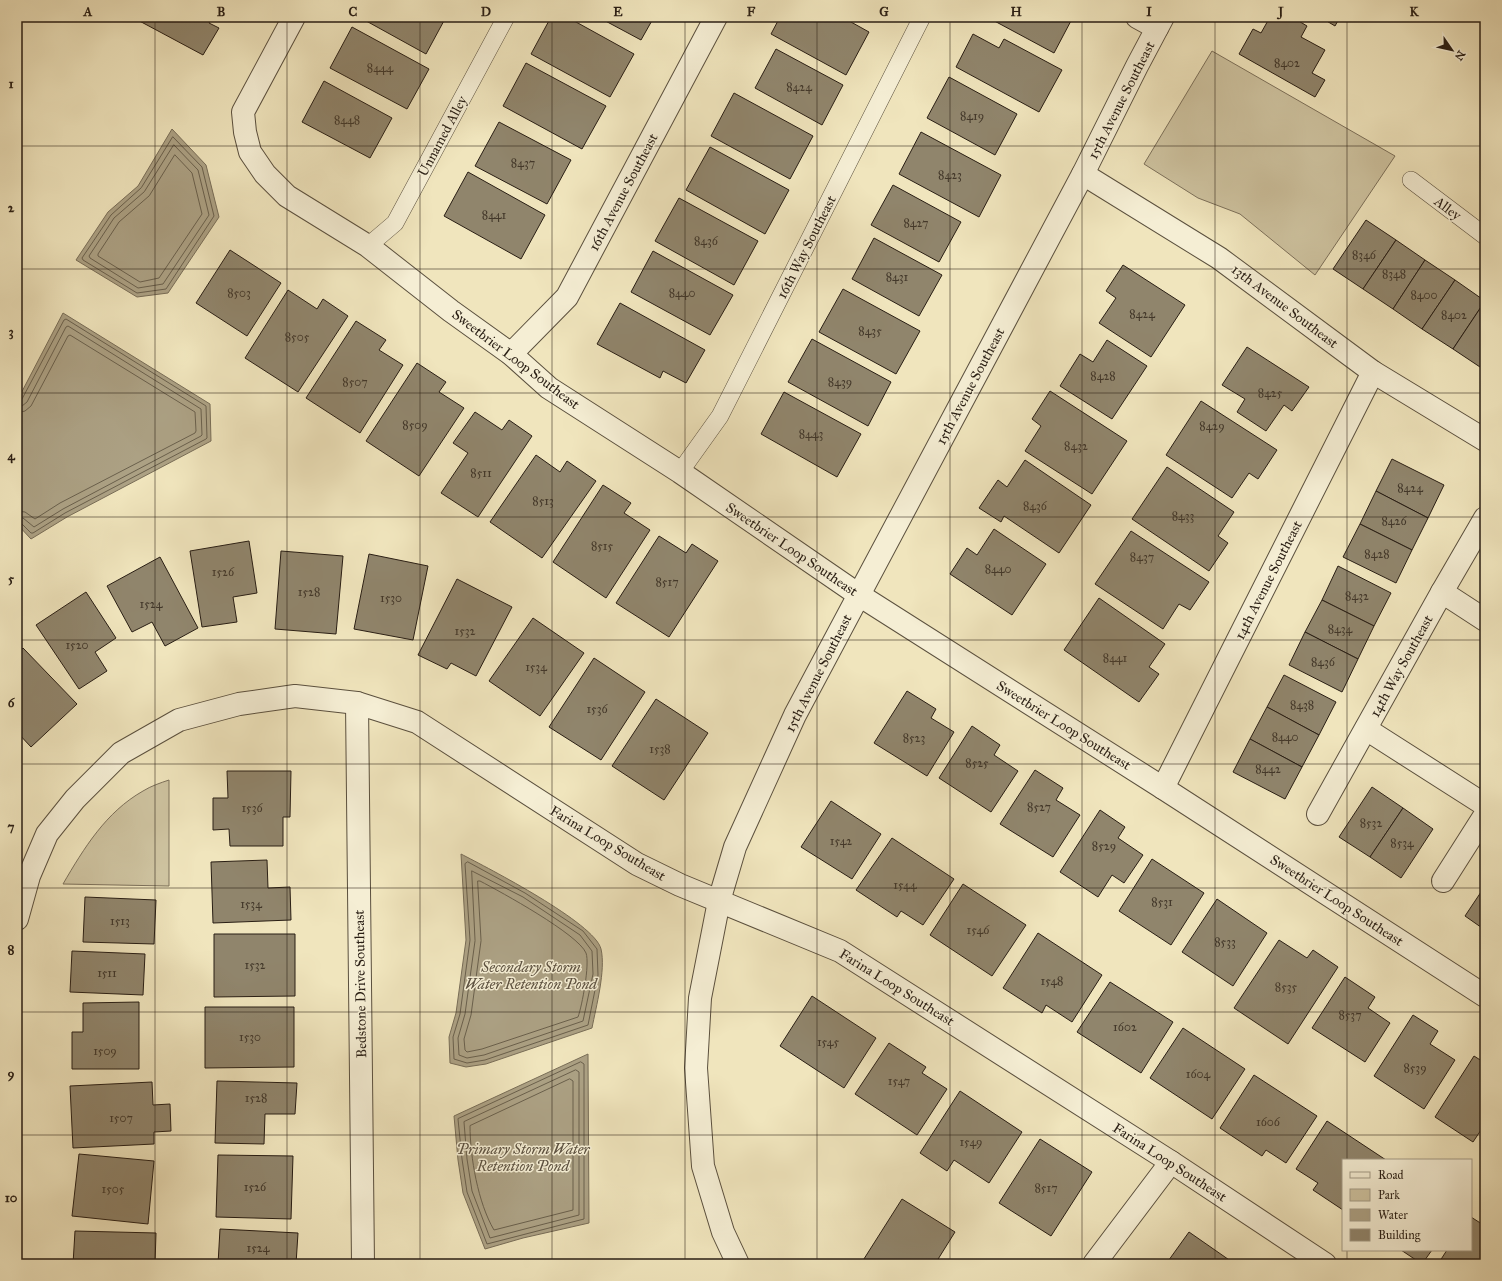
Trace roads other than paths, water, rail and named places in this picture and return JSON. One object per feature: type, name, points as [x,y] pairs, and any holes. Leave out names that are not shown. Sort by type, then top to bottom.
[{"type":"street","name":"Sweetbrier Loop Southeast","points":[[294,17],[243,112],[245,132],[250,152],[265,174],[288,196],[368,246],[451,311],[511,354],[548,388],[680,472],[859,595],[1163,788],[1485,996]]},
{"type":"street","name":"16th Avenue Southeast","points":[[511,354],[567,297],[716,17]]},
{"type":"street","points":[[1136,17],[1160,22]]},
{"type":"street","name":"15th Avenue Southeast","points":[[738,1264],[723,1232],[703,1166],[696,1068],[700,998],[719,901],[735,847],[789,729],[1083,174],[1160,22]]},
{"type":"street","name":"13th Avenue Southeast","points":[[1083,174],[1219,258],[1373,372],[1485,440]]},
{"type":"street","name":"14th Avenue Southeast","points":[[1163,788],[1373,372]]},
{"type":"street","name":"14th Way Southeast","points":[[1318,814],[1485,518]]},
{"type":"street","points":[[1442,592],[1485,620]]},
{"type":"street","name":"Farina Loop Southeast","points":[[17,919],[29,876],[47,834],[75,799],[121,753],[179,720],[239,704],[295,696],[357,703],[417,722],[637,864],[670,881],[840,951],[1171,1162],[1325,1264]]},
{"type":"street","name":"Bedstone Drive Southeast","points":[[357,703],[363,1264]]},
{"type":"street","points":[[1366,729],[1485,805]]},
{"type":"street","points":[[1443,881],[1485,815]]},
{"type":"street","points":[[1094,1264],[1171,1162]]},
{"type":"lane","name":"Unnamed Alley","points":[[368,246],[395,223],[506,17]]},
{"type":"lane","name":"16th Way Southeast","points":[[680,472],[720,416],[922,17]]},
{"type":"lane","name":"Alley","points":[[1411,180],[1485,236]]},
{"type":"water","points":[[172,129],[206,165],[219,217],[168,293],[137,297],[76,260],[108,212],[138,186]]},
{"type":"water","points":[[63,313],[210,404],[211,441],[67,517],[31,539],[17,524],[17,401]]},
{"type":"water","name":"Secondary Storm Water Retention Pond","points":[[461,854],[539,897],[580,925],[594,938],[601,949],[602,967],[600,988],[592,1028],[486,1064],[466,1067],[450,1063],[449,1037],[456,1013],[466,940]]},
{"type":"water","name":"Primary Storm Water Retention Pond","points":[[588,1054],[589,1223],[523,1238],[485,1249],[463,1193],[454,1116]]}]
